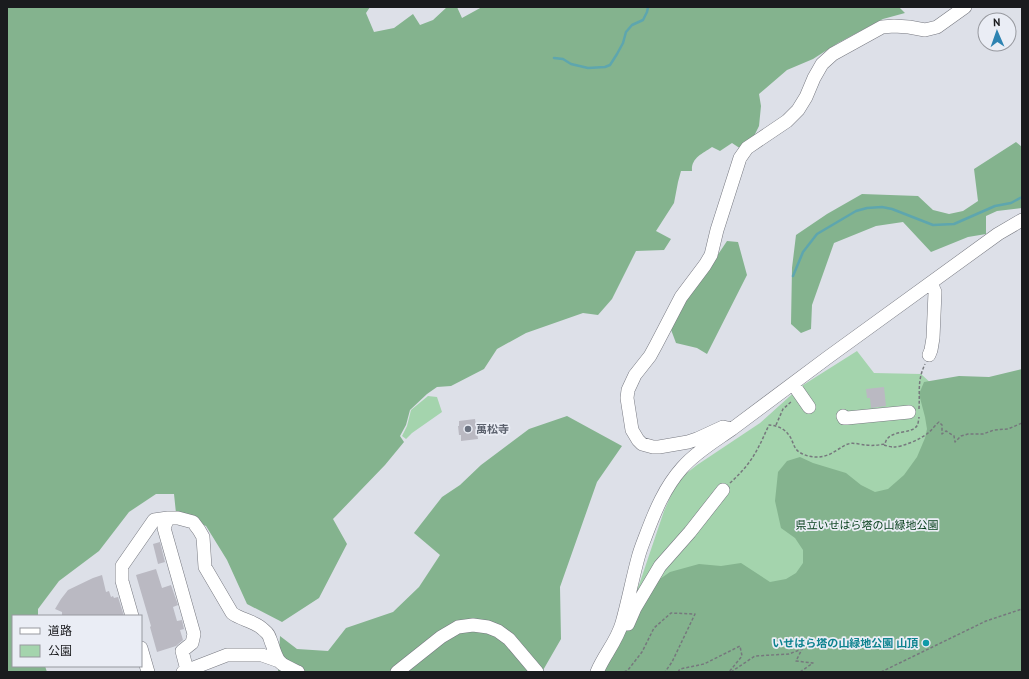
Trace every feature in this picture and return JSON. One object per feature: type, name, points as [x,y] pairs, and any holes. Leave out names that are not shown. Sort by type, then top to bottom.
[{"type":"street","points":[[732,429],[723,427],[688,442],[653,448],[642,444],[632,430],[627,398],[628,390],[634,375],[650,356],[681,297],[711,255],[717,230],[740,158],[747,148],[787,121],[798,110],[822,64],[833,54],[882,27],[909,27],[925,30],[937,27],[965,7]]},
{"type":"street","points":[[597,672],[622,625],[638,556],[649,526],[663,495],[683,467],[712,442],[732,429],[998,234],[1022,220]]},
{"type":"street","points":[[929,355],[933,338],[935,292],[931,283]]},
{"type":"street","points":[[793,384],[809,406]]},
{"type":"street","points":[[843,416],[846,418],[909,412]]},
{"type":"street","points":[[622,625],[628,624],[635,608],[660,566],[690,532],[723,490]]},
{"type":"street","points":[[132,615],[122,581],[122,566],[154,520],[166,523],[178,518],[193,522],[203,537],[205,567],[227,606],[238,618],[259,626],[269,635],[276,657],[282,665],[298,672]]},
{"type":"street","points":[[166,523],[194,634],[192,643],[182,651],[185,671],[227,655],[262,655],[279,661]]},
{"type":"street","points":[[397,672],[441,637],[458,627],[472,625],[488,627],[498,631],[509,639],[536,672]]},
{"type":"street","points":[[142,651],[148,672]]},
{"type":"path","points":[[776,426],[782,409],[794,400]]},
{"type":"path","points":[[723,490],[742,472],[754,456],[769,425],[776,426],[788,433],[798,452],[819,457],[833,453],[847,444],[866,446],[884,444],[893,448],[909,444],[929,433],[939,422],[942,425],[942,434],[946,431],[952,434],[955,442],[961,436],[968,434],[983,434],[994,430],[1008,429],[1022,423]]},
{"type":"path","points":[[881,672],[986,621],[1022,609]]},
{"type":"path","points":[[624,672],[628,670],[642,652],[654,628],[671,614],[696,614],[672,662],[665,672]]},
{"type":"path","points":[[678,672],[680,669],[704,664],[740,646],[742,656],[730,672]]},
{"type":"path","points":[[730,672],[755,656],[789,654],[802,649],[796,661],[813,663],[800,672]]},
{"type":"green space","points":[[7,7],[370,7],[366,13],[374,32],[394,28],[413,14],[420,25],[433,20],[447,7],[457,7],[462,18],[482,7],[899,7],[905,13],[883,19],[838,43],[813,59],[787,70],[759,94],[761,106],[759,126],[753,138],[741,149],[732,143],[720,151],[712,147],[695,160],[692,171],[681,171],[674,203],[656,231],[671,239],[664,250],[636,251],[612,299],[598,315],[583,313],[526,333],[497,349],[484,369],[451,386],[437,387],[410,410],[406,425],[400,436],[404,442],[385,465],[333,519],[347,544],[319,598],[282,622],[247,604],[227,560],[206,526],[176,513],[174,494],[156,494],[129,512],[99,551],[59,581],[38,609],[38,615],[12,615],[12,667],[45,667],[47,672],[7,672]]},
{"type":"green space","points":[[1016,142],[1022,147],[1022,208],[997,211],[986,216],[986,234],[968,237],[931,252],[903,222],[876,226],[834,243],[812,305],[811,329],[801,333],[791,324],[792,268],[796,235],[827,214],[862,194],[918,196],[933,210],[949,214],[963,211],[978,201],[974,169]]},
{"type":"green space","points":[[727,241],[738,242],[747,275],[707,354],[697,348],[676,343],[670,327],[681,304],[705,274]]},
{"type":"green space","name":"県立いせはら塔の山緑地公園","points":[[857,351],[874,373],[921,374],[959,409],[1020,672],[597,672],[639,585],[664,511],[678,480],[697,465],[760,423],[800,387]]},
{"type":"green space","name":"県立いせはら塔の山緑地公園","points":[[1022,369],[1022,672],[599,672],[657,581],[670,572],[699,564],[721,566],[741,563],[770,582],[786,579],[796,573],[803,563],[803,550],[795,538],[781,528],[775,501],[778,472],[787,461],[800,457],[813,463],[846,473],[861,485],[875,492],[888,489],[904,475],[917,457],[925,438],[927,429],[919,394],[924,382],[959,376],[989,377]]},
{"type":"green space","points":[[428,396],[437,397],[442,412],[412,433],[406,439],[402,436],[407,426],[411,410]]},
{"type":"green space","points":[[567,416],[622,446],[597,482],[560,587],[561,639],[542,672],[278,672],[280,636],[297,649],[328,651],[346,628],[393,612],[419,587],[440,555],[414,533],[442,497],[460,485],[481,465],[529,429]]},
{"type":"building","points":[[884,387],[886,406],[871,408],[870,398],[867,398],[866,389]]},
{"type":"building","points":[[475,419],[476,425],[479,424],[480,431],[477,432],[478,439],[461,441],[458,426],[459,421]]},
{"type":"building","points":[[160,542],[165,562],[158,564],[153,544]]},
{"type":"building","points":[[156,569],[162,588],[171,585],[178,605],[173,607],[177,621],[182,620],[184,629],[180,630],[183,640],[176,646],[157,652],[136,575]]},
{"type":"building","points":[[102,575],[106,592],[109,591],[111,597],[118,597],[124,615],[62,615],[62,612],[55,609],[68,590]]},
{"type":"waterway","points":[[554,58],[563,59],[571,64],[588,68],[605,67],[610,65],[623,43],[626,32],[632,25],[643,20],[648,7]]},
{"type":"waterway","points":[[793,276],[803,252],[817,234],[856,211],[867,208],[882,207],[892,209],[933,225],[954,224],[995,206],[1011,203],[1022,197]]},
{"type":"place","name":"萬松寺","points":[[468,429]]},
{"type":"place","name":"いせはら塔の山緑地公園 山頂","points":[[926,643]]}]
